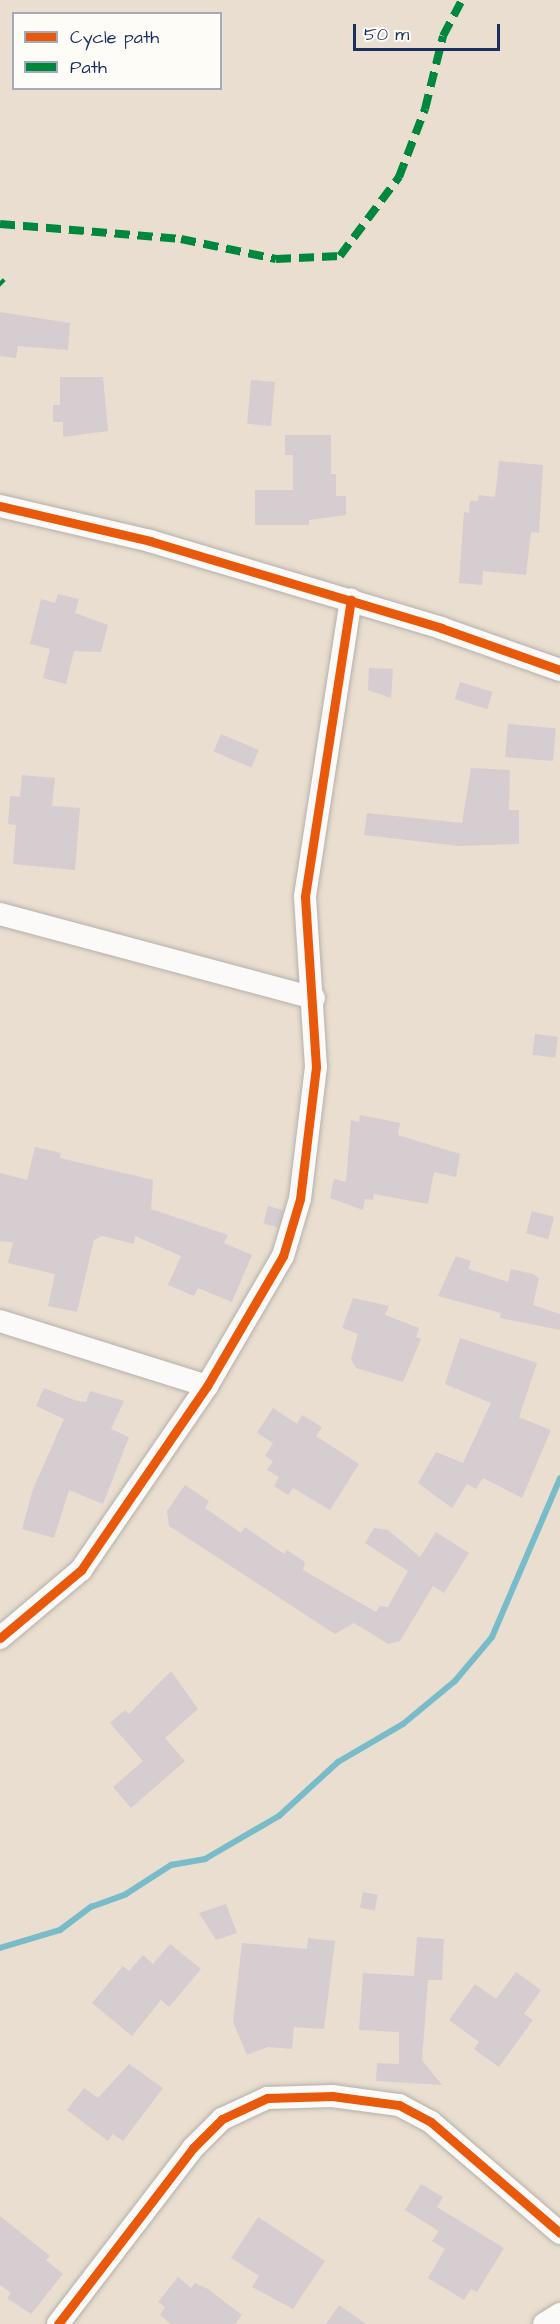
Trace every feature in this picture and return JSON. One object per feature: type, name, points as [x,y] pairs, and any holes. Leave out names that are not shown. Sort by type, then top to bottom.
[{"type":"street","points":[[0,506],[102,527],[351,600],[560,670]]},
{"type":"street","points":[[0,1638],[70,1584],[207,1386],[283,1256],[300,1198],[316,1067],[314,998],[305,896],[351,600]]},
{"type":"street","points":[[0,914],[314,998]]},
{"type":"street","points":[[0,1321],[207,1386]]},
{"type":"street","points":[[58,2324],[194,2148],[222,2119],[267,2098],[332,2096],[399,2105],[431,2122],[560,2233]]},
{"type":"street","points":[[544,2324],[560,2314]]},
{"type":"building","points":[[0,312],[70,323],[68,350],[18,346],[16,358],[0,356]]},
{"type":"building","points":[[60,377],[103,377],[108,431],[63,437],[63,422],[53,422],[53,405],[60,405]]},
{"type":"building","points":[[251,380],[275,382],[271,426],[247,424]]},
{"type":"building","points":[[285,435],[331,435],[331,474],[336,474],[336,496],[346,496],[346,515],[309,520],[309,525],[255,525],[255,490],[293,490],[293,455],[285,455]]},
{"type":"building","points":[[499,461],[543,465],[539,533],[531,532],[526,575],[483,571],[482,585],[459,583],[464,512],[469,513],[470,501],[478,501],[479,495],[495,497]]},
{"type":"building","points":[[58,594],[79,599],[75,613],[108,625],[101,652],[74,651],[66,684],[43,678],[50,649],[30,644],[41,599],[55,603]]},
{"type":"building","points":[[369,668],[393,669],[391,698],[368,690]]},
{"type":"building","points":[[460,682],[493,692],[487,709],[455,699]]},
{"type":"building","points":[[508,724],[556,728],[553,761],[505,757]]},
{"type":"building","points":[[221,734],[259,750],[251,768],[214,751]]},
{"type":"building","points":[[471,768],[510,770],[509,810],[519,810],[519,844],[459,846],[364,835],[367,813],[462,823]]},
{"type":"building","points":[[22,775],[55,778],[52,806],[80,808],[75,870],[13,864],[16,825],[8,824],[10,796],[20,797]]},
{"type":"building","points":[[535,1034],[558,1037],[555,1058],[532,1055]]},
{"type":"building","points":[[360,1115],[400,1123],[398,1135],[460,1154],[456,1177],[434,1172],[428,1204],[374,1194],[373,1200],[365,1199],[363,1210],[330,1198],[334,1179],[346,1182],[351,1120],[359,1122]]},
{"type":"building","points":[[35,1147],[61,1153],[60,1158],[153,1180],[151,1209],[228,1235],[224,1243],[252,1255],[232,1302],[198,1288],[194,1296],[168,1285],[181,1256],[135,1236],[134,1244],[102,1236],[94,1240],[77,1312],[48,1306],[55,1274],[8,1263],[13,1242],[0,1241],[0,1173],[27,1180]]},
{"type":"building","points":[[268,1206],[283,1210],[279,1228],[263,1223]]},
{"type":"building","points":[[532,1211],[554,1217],[548,1239],[526,1233]]},
{"type":"building","points":[[456,1256],[471,1261],[468,1269],[508,1282],[511,1269],[533,1274],[539,1278],[533,1305],[560,1314],[560,1330],[500,1318],[501,1313],[438,1296]]},
{"type":"building","points":[[353,1298],[389,1306],[385,1315],[419,1328],[416,1337],[421,1339],[403,1382],[356,1368],[351,1359],[358,1334],[342,1328]]},
{"type":"building","points":[[460,1338],[537,1363],[519,1417],[551,1430],[522,1498],[483,1478],[476,1489],[467,1484],[452,1508],[418,1483],[436,1452],[463,1463],[491,1403],[445,1384]]},
{"type":"building","points":[[44,1388],[77,1401],[86,1402],[90,1391],[124,1401],[111,1429],[129,1437],[103,1504],[69,1490],[54,1538],[22,1529],[33,1489],[64,1419],[36,1406]]},
{"type":"building","points":[[273,1408],[297,1424],[302,1415],[322,1427],[316,1436],[359,1464],[330,1510],[293,1488],[288,1495],[274,1486],[279,1477],[267,1470],[273,1461],[265,1456],[273,1443],[257,1433]]},
{"type":"building","points":[[185,1485],[209,1501],[205,1508],[241,1533],[245,1527],[284,1554],[287,1550],[305,1562],[303,1570],[376,1612],[380,1606],[388,1607],[408,1571],[365,1543],[374,1528],[388,1530],[420,1557],[436,1532],[469,1553],[444,1593],[433,1586],[400,1641],[388,1644],[354,1623],[335,1634],[169,1526],[167,1511]]},
{"type":"building","points":[[171,1671],[198,1709],[165,1738],[185,1761],[131,1808],[113,1787],[143,1761],[110,1723],[125,1710],[129,1714]]},
{"type":"building","points":[[363,1892],[378,1895],[375,1911],[360,1908]]},
{"type":"building","points":[[226,1904],[237,1933],[216,1940],[199,1913]]},
{"type":"building","points":[[417,1937],[444,1939],[442,1980],[428,1980],[422,2060],[442,2085],[376,2081],[377,2063],[399,2064],[399,2032],[359,2030],[363,1973],[414,1976]]},
{"type":"building","points":[[308,1938],[335,1941],[324,2029],[294,2027],[292,2049],[268,2047],[247,2055],[233,2022],[242,1943],[307,1949]]},
{"type":"building","points":[[170,1944],[201,1969],[169,2007],[161,2000],[132,2036],[92,2003],[123,1966],[129,1971],[143,1955],[153,1964]]},
{"type":"building","points":[[516,1972],[541,1990],[524,2014],[533,2020],[499,2067],[474,2049],[479,2042],[449,2020],[475,1984],[496,1999]]},
{"type":"building","points":[[129,2064],[163,2088],[123,2141],[113,2134],[108,2141],[67,2110],[84,2088],[98,2098]]},
{"type":"building","points":[[421,2184],[443,2197],[437,2207],[504,2248],[477,2292],[471,2289],[464,2300],[428,2278],[445,2249],[432,2241],[439,2231],[405,2210]]},
{"type":"building","points":[[0,2216],[50,2256],[46,2260],[63,2274],[31,2314],[7,2298],[11,2293],[0,2285]]},
{"type":"building","points":[[258,2217],[325,2261],[293,2309],[252,2287],[259,2276],[231,2258]]},
{"type":"building","points":[[178,2277],[191,2288],[195,2283],[208,2289],[242,2315],[235,2324],[171,2324],[160,2315],[165,2307],[158,2302]]},
{"type":"building","points":[[339,2305],[366,2324],[326,2324]]},
{"type":"waterway","points":[[0,1948],[60,1930],[91,1907],[126,1894],[171,1865],[205,1859],[279,1816],[338,1762],[403,1724],[455,1681],[492,1637],[560,1478]]},
{"type":"marked path","points":[[0,224],[181,239],[276,259],[340,256],[399,177],[425,109],[443,36],[462,0]]},
{"type":"marked path","points":[[0,281],[3,284]]},
{"type":"cycle path","points":[[0,506],[150,541],[441,628],[560,670]]},
{"type":"cycle path","points":[[0,1638],[81,1570],[207,1386],[283,1256],[300,1199],[316,1067],[305,896],[351,600]]},
{"type":"cycle path","points":[[58,2324],[193,2148],[222,2119],[267,2098],[332,2096],[399,2105],[431,2122],[560,2233]]}]
